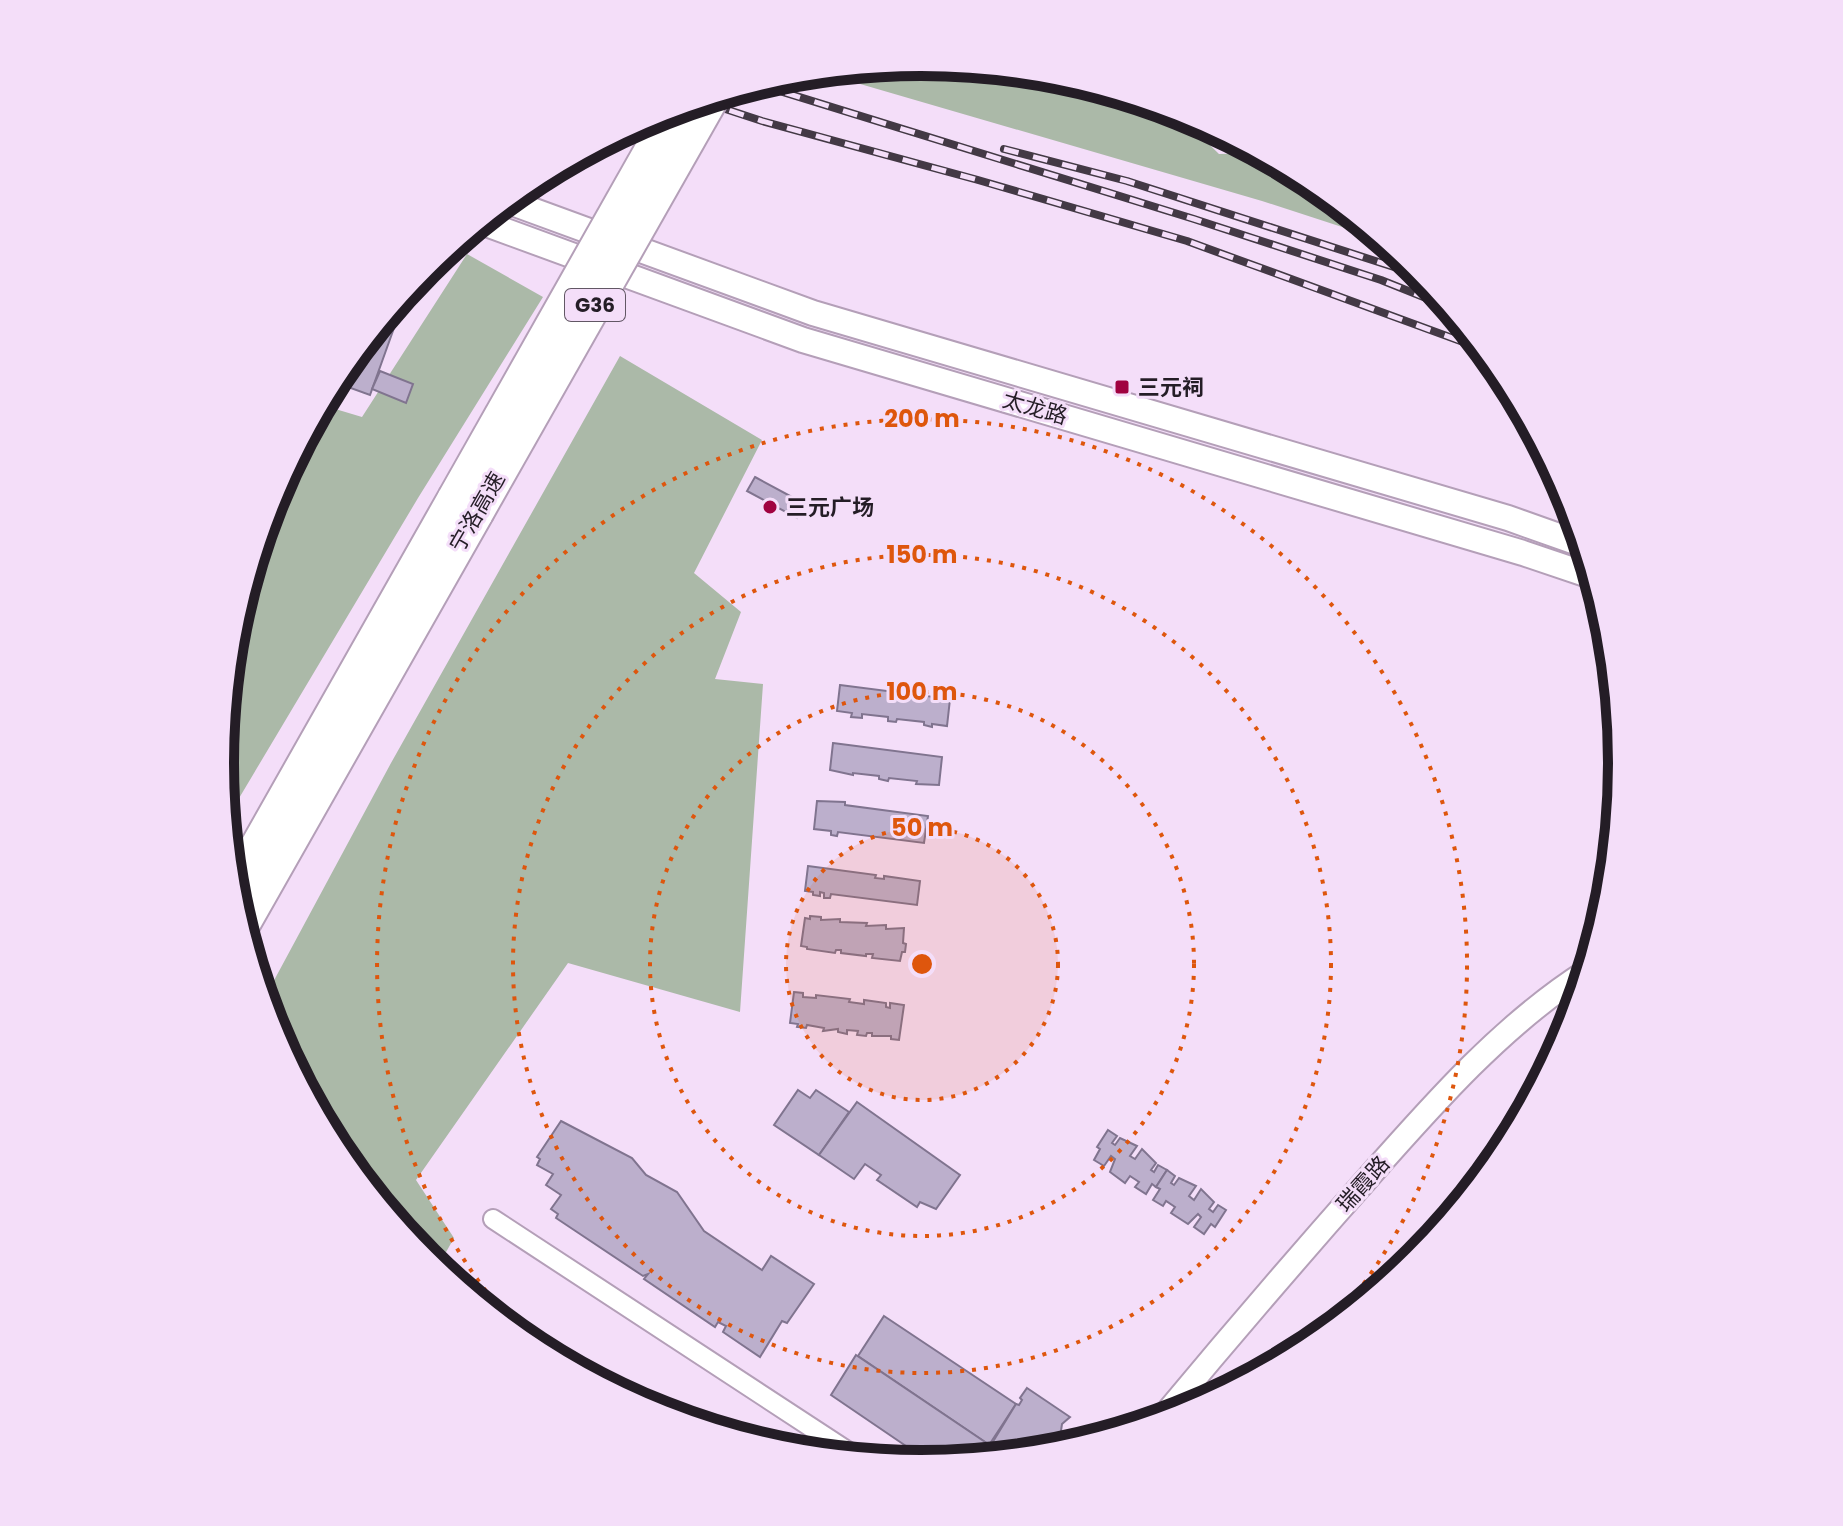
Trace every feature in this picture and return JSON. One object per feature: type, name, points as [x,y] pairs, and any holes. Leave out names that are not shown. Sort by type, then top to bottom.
[{"type":"highway","name":"宁洛高速","points":[[243,871],[705,111]]},
{"type":"highway","name":"宁洛高速","points":[[251,910],[665,126]]},
{"type":"main road","name":"太龙路","points":[[520,206],[813,313],[1493,514],[1572,541]]},
{"type":"main road","name":"太龙路","points":[[493,226],[803,340],[1581,573]]},
{"type":"street","name":"瑞霞路","points":[[1176,1401],[1428,1111],[1508,1032],[1573,982]]},
{"type":"street","points":[[493,1219],[838,1445]]},
{"type":"green space","points":[[877,77],[966,77],[1056,89],[1099,99],[1184,128],[1200,135],[1219,154],[1237,154],[1303,192],[1357,232],[1262,201],[847,80]]},
{"type":"green space","points":[[467,254],[543,297],[418,498],[236,804],[234,763],[240,673],[258,585],[271,542],[305,459],[333,408],[362,417]]},
{"type":"green space","points":[[620,356],[762,440],[694,573],[741,612],[715,679],[763,684],[740,1012],[568,963],[416,1180],[454,1238],[444,1256],[405,1216],[350,1145],[305,1067],[271,985],[391,763]]},
{"type":"building","points":[[397,320],[370,395],[347,387]]},
{"type":"building","points":[[380,371],[413,384],[406,403],[372,389]]},
{"type":"building","points":[[755,477],[805,504],[797,518],[747,491]]},
{"type":"building","points":[[840,685],[950,699],[947,726],[932,724],[932,727],[924,725],[924,722],[897,719],[896,722],[888,721],[888,717],[862,714],[862,718],[851,717],[852,713],[837,711]]},
{"type":"building","points":[[833,743],[942,757],[939,785],[889,778],[888,781],[879,779],[879,776],[830,770]]},
{"type":"building","points":[[817,801],[845,802],[845,805],[928,816],[924,843],[838,832],[837,836],[831,835],[831,831],[814,829]]},
{"type":"building","points":[[808,866],[876,875],[875,878],[884,879],[884,876],[920,881],[917,905],[831,894],[830,898],[824,898],[824,893],[820,892],[820,896],[813,895],[813,892],[805,891]]},
{"type":"building","points":[[810,916],[821,917],[821,920],[867,923],[866,926],[886,925],[886,929],[904,928],[905,952],[902,952],[900,961],[872,958],[873,954],[866,956],[841,953],[841,950],[835,953],[807,949],[801,946],[805,918],[810,919]]},
{"type":"building","points":[[794,992],[803,993],[803,997],[816,998],[816,995],[864,1004],[864,1000],[886,1003],[886,1007],[890,1008],[890,1003],[904,1005],[899,1040],[891,1039],[891,1036],[872,1036],[872,1033],[857,1035],[858,1031],[847,1030],[847,1034],[838,1032],[838,1029],[823,1031],[824,1028],[807,1025],[806,1028],[797,1027],[798,1024],[790,1023]]},
{"type":"building","points":[[798,1090],[810,1098],[816,1090],[849,1112],[819,1155],[774,1125]]},
{"type":"building","points":[[857,1102],[960,1175],[936,1209],[920,1202],[917,1207],[877,1180],[881,1175],[865,1164],[854,1179],[819,1155]]},
{"type":"building","points":[[561,1121],[632,1158],[646,1175],[677,1192],[704,1231],[762,1270],[771,1256],[814,1284],[787,1323],[782,1321],[760,1357],[723,1332],[726,1326],[718,1322],[715,1327],[644,1279],[648,1274],[643,1276],[556,1218],[558,1214],[551,1209],[561,1195],[546,1185],[553,1174],[537,1165],[540,1159],[537,1157]]},
{"type":"building","points":[[1108,1130],[1117,1136],[1112,1143],[1115,1145],[1120,1138],[1137,1146],[1130,1156],[1135,1159],[1142,1149],[1156,1163],[1151,1170],[1154,1172],[1158,1165],[1167,1170],[1156,1187],[1152,1184],[1146,1194],[1135,1187],[1139,1182],[1130,1176],[1125,1183],[1110,1172],[1115,1159],[1111,1156],[1104,1166],[1094,1160],[1100,1149],[1097,1147]]},
{"type":"building","points":[[1167,1170],[1175,1176],[1171,1183],[1174,1185],[1179,1178],[1196,1186],[1189,1196],[1194,1200],[1201,1189],[1214,1202],[1209,1209],[1213,1212],[1218,1205],[1226,1210],[1215,1227],[1211,1224],[1204,1234],[1194,1227],[1201,1217],[1198,1214],[1188,1224],[1171,1213],[1175,1207],[1166,1201],[1163,1206],[1153,1200],[1160,1189],[1156,1187]]},
{"type":"building","points":[[884,1316],[1016,1404],[991,1446],[858,1356]]},
{"type":"building","points":[[856,1355],[991,1446],[912,1450],[831,1395]]},
{"type":"building","points":[[1027,1388],[1070,1417],[1062,1424],[1057,1437],[990,1446],[1016,1404],[1019,1405]]},
{"type":"railway","points":[[779,91],[1194,219],[1381,280],[1427,298]]},
{"type":"railway","points":[[718,107],[1187,241],[1465,343]]},
{"type":"railway","points":[[1004,149],[1127,181],[1398,268]]},
{"type":"place","name":"三元祠","points":[[1122,387]]},
{"type":"place","name":"三元广场","points":[[770,507]]}]
